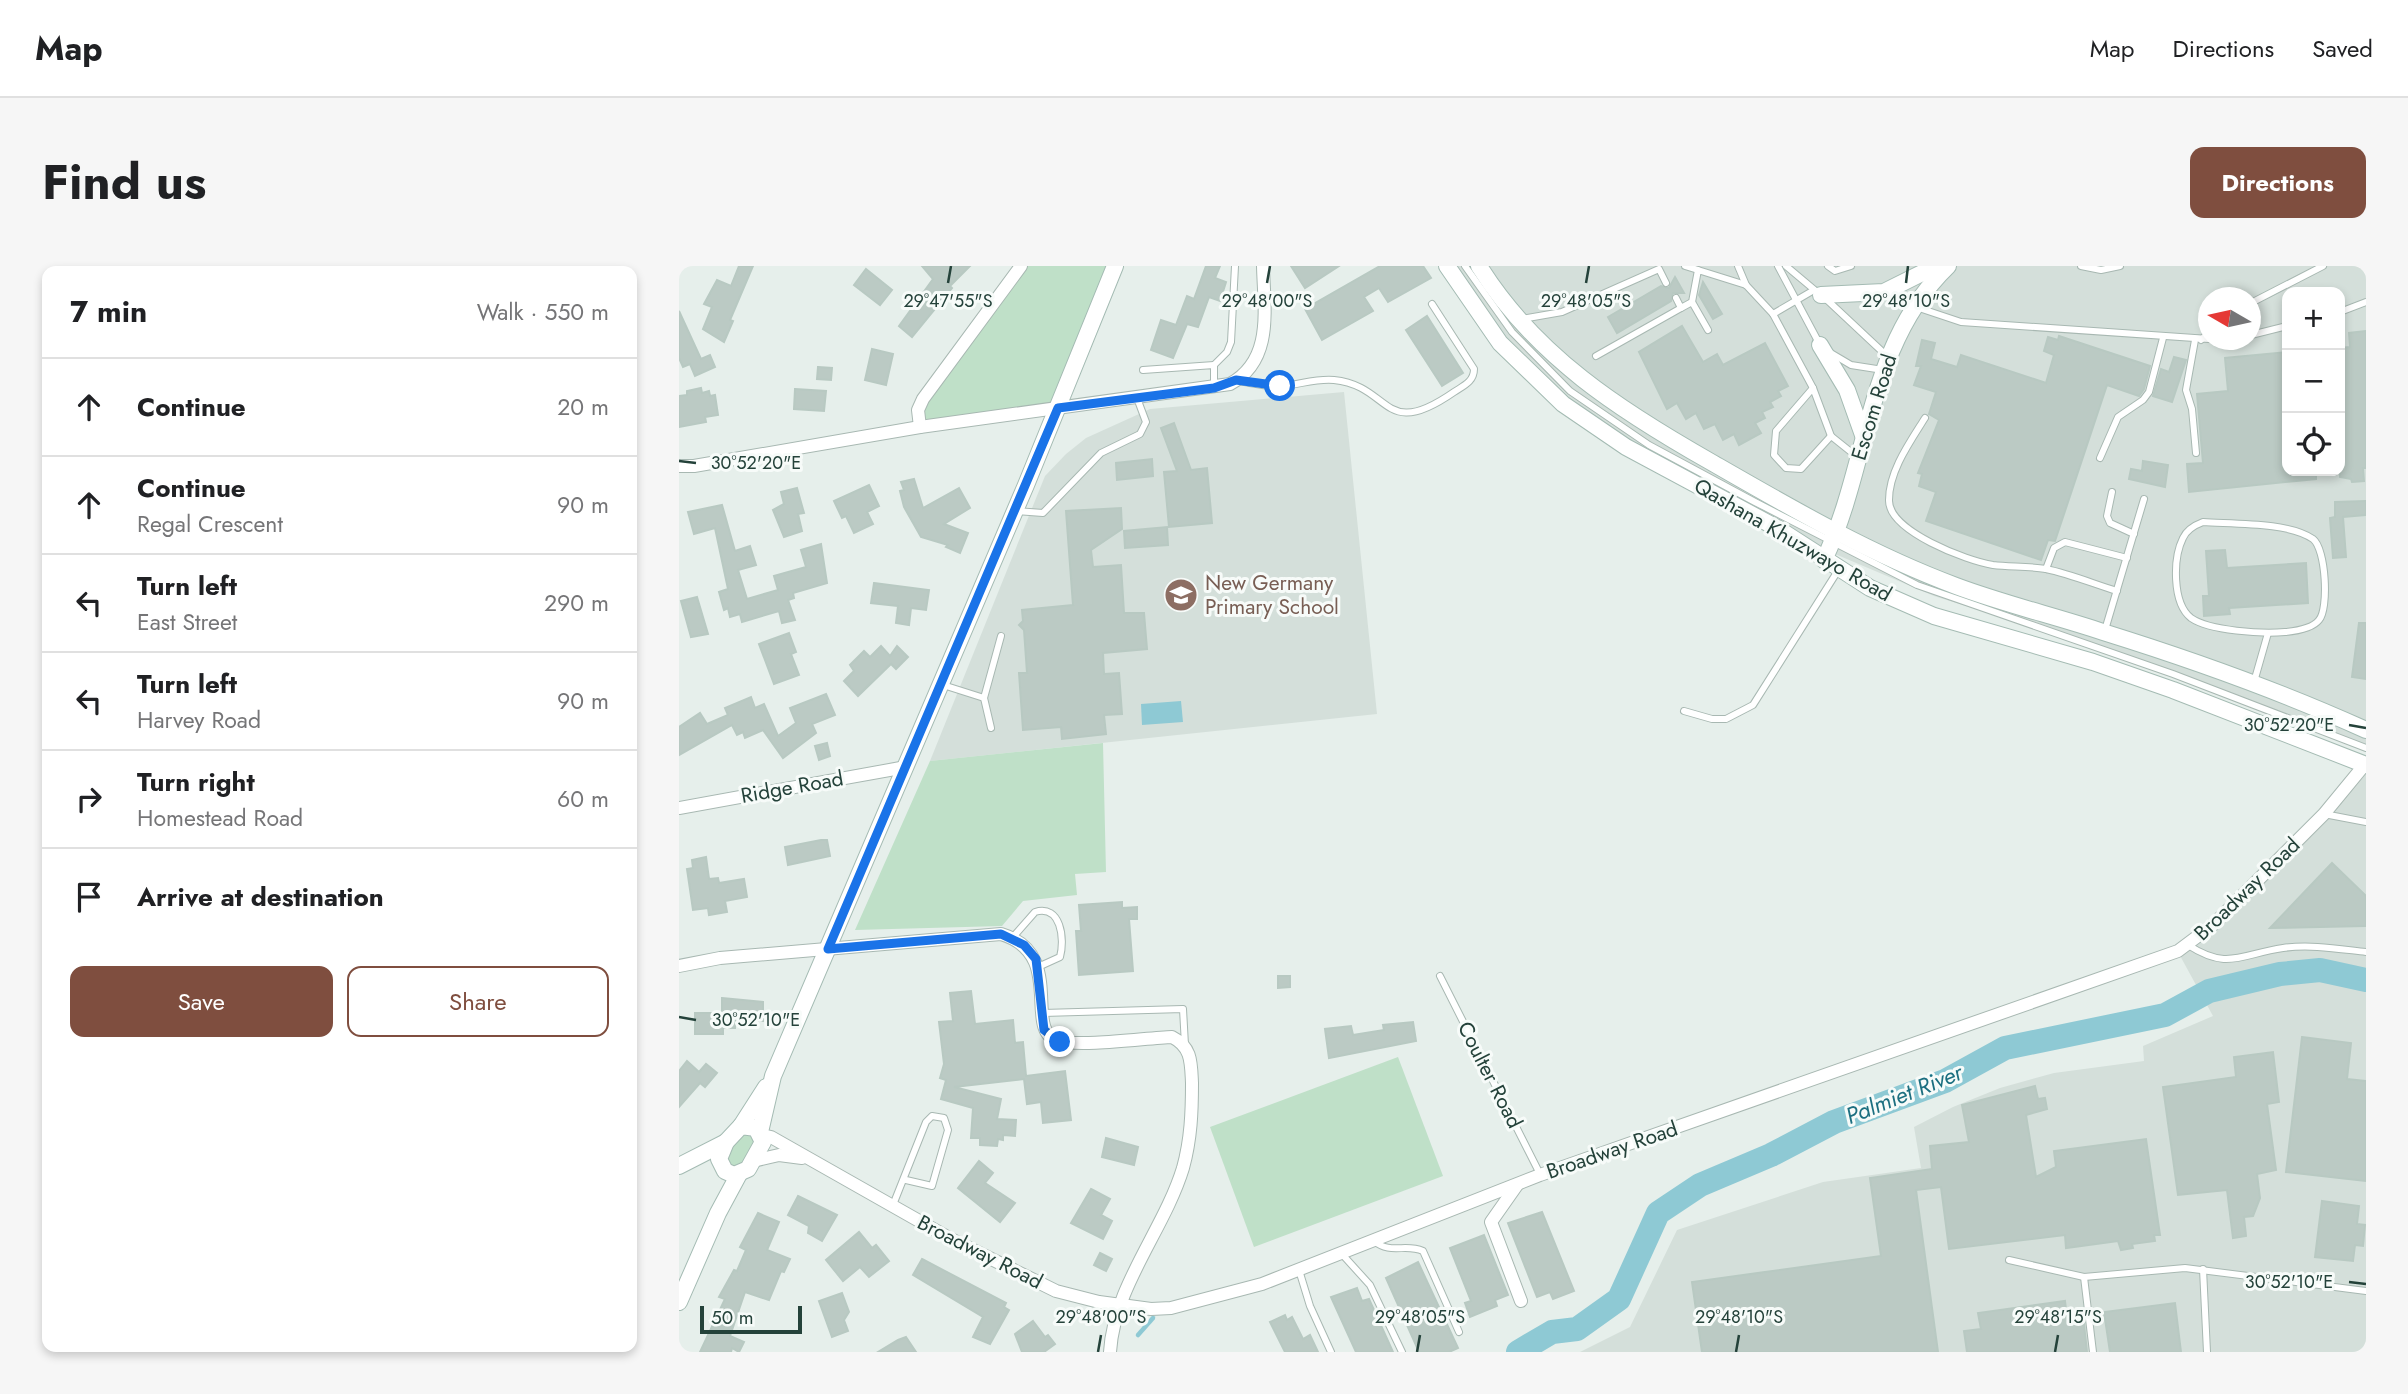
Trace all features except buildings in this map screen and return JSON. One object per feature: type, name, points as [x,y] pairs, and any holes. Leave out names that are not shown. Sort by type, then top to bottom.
[{"type":"main road","points":[[718,1213],[720,1154],[773,1076],[1015,511],[1115,266]]},
{"type":"main road","name":"Qashana Khuzwayo Road","points":[[1447,266],[1500,343],[1563,404],[1626,447],[1777,528],[1870,588],[1934,616],[2107,667],[2366,760]]},
{"type":"main road","name":"Qashana Khuzwayo Road","points":[[1479,266],[1518,319],[1562,363],[1641,423],[1835,538],[1959,587],[2254,682],[2366,730]]},
{"type":"main road","points":[[1817,292],[1884,292],[1936,266]]},
{"type":"main road","name":"Escom Road","points":[[1824,560],[1835,538],[1885,364],[1914,306],[1948,266]]},
{"type":"main road","points":[[1820,345],[1847,390],[1863,435]]},
{"type":"main road","points":[[679,1302],[718,1213],[739,1174],[754,1161],[762,1148],[761,1134],[773,1076]]},
{"type":"main road","points":[[741,1126],[751,1126],[761,1134]]},
{"type":"main road","points":[[684,1165],[726,1142]]},
{"type":"main road","points":[[684,1165],[721,1166],[729,1173],[739,1174]]},
{"type":"street","points":[[920,427],[918,410],[923,399],[1021,266]]},
{"type":"street","points":[[679,466],[920,427],[1214,388],[1236,380],[1254,365],[1263,337],[1263,266]]},
{"type":"street","name":"Broadway Road","points":[[761,1134],[1056,1291],[1151,1310],[1188,1306],[1299,1270],[1540,1175],[2157,961],[2188,945],[2214,924],[2324,814],[2366,760]]},
{"type":"street","name":"Ridge Road","points":[[679,808],[906,767]]},
{"type":"street","points":[[679,967],[720,958],[1007,936],[1032,952],[1038,967],[1044,1030],[1060,1042],[1173,1037],[1185,1045],[1191,1065],[1193,1118],[1186,1154],[1175,1188],[1121,1306],[1113,1350]]},
{"type":"street","name":"Broadway Road","points":[[754,1161],[779,1155],[809,1159]]},
{"type":"street","points":[[1517,1185],[1512,1196],[1493,1217],[1492,1227],[1521,1301]]},
{"type":"lane","points":[[1143,370],[1214,365],[1227,352],[1231,342],[1235,266]]},
{"type":"lane","points":[[1465,266],[1512,332],[1552,374],[1589,405],[1649,445],[1948,597],[2173,674],[2366,760]]},
{"type":"lane","points":[[1685,266],[1746,285]]},
{"type":"lane","points":[[1738,266],[1746,285],[1773,314],[1813,388],[1831,436],[1858,457]]},
{"type":"lane","points":[[1777,266],[1820,345],[1851,365],[1885,364]]},
{"type":"lane","points":[[1786,266],[1842,311],[1885,364]]},
{"type":"lane","points":[[1828,266],[1835,271],[1851,266]]},
{"type":"lane","points":[[2081,266],[2101,270],[2120,266]]},
{"type":"lane","points":[[2261,298],[2323,266]]},
{"type":"lane","points":[[1518,319],[1563,312],[1661,267],[1667,283]]},
{"type":"lane","points":[[1698,270],[1692,302],[1708,330]]},
{"type":"lane","points":[[1773,314],[1817,292]]},
{"type":"lane","points":[[1676,298],[1681,308]]},
{"type":"lane","points":[[1595,356],[1692,302]]},
{"type":"lane","points":[[2345,310],[2366,302]]},
{"type":"lane","points":[[1236,380],[1280,386],[1331,380],[1357,387],[1395,412],[1418,412],[1433,406],[1471,380],[1474,369],[1432,304]]},
{"type":"lane","points":[[1914,306],[1961,322],[2198,340]]},
{"type":"lane","points":[[2261,332],[2282,327]]},
{"type":"lane","points":[[2100,458],[2118,417],[2143,400],[2149,392],[2163,338]]},
{"type":"lane","points":[[2196,453],[2192,409],[2186,390],[2198,350]]},
{"type":"lane","points":[[1214,365],[1214,388]]},
{"type":"lane","points":[[1813,388],[1776,431],[1774,455],[1786,468],[1801,470],[1831,436]]},
{"type":"lane","points":[[1015,511],[1043,513],[1101,453],[1140,434],[1146,422],[1137,398]]},
{"type":"lane","points":[[1925,418],[1903,452],[1891,490],[1890,507],[1898,520],[1920,539],[1988,564],[2046,569],[2117,591]]},
{"type":"lane","points":[[2112,492],[2107,516],[2110,523],[2134,534]]},
{"type":"lane","points":[[2105,632],[2144,499]]},
{"type":"lane","points":[[2203,522],[2269,527],[2307,535],[2318,543],[2324,568],[2322,616],[2312,626],[2268,633],[2209,625],[2193,619],[2184,610],[2178,594],[2178,559],[2184,536],[2190,528],[2203,522]]},
{"type":"lane","points":[[2046,569],[2054,548],[2065,541],[2127,558]]},
{"type":"lane","points":[[1684,711],[1712,719],[1726,719],[1753,705],[1839,569]]},
{"type":"lane","points":[[2254,682],[2268,633]]},
{"type":"lane","points":[[991,728],[984,698],[1000,636]]},
{"type":"lane","points":[[941,684],[984,698]]},
{"type":"lane","points":[[2324,814],[2366,821]]},
{"type":"lane","points":[[1007,936],[1035,912],[1044,911],[1054,916],[1062,933],[1060,957],[1038,967]]},
{"type":"lane","points":[[2188,945],[2214,960],[2244,957],[2284,948],[2312,947],[2366,952]]},
{"type":"lane","name":"Coulter Road","points":[[1440,976],[1540,1175]]},
{"type":"lane","points":[[1043,1013],[1183,1009],[1185,1045]]},
{"type":"lane","points":[[893,1206],[906,1180],[926,1122],[932,1116],[944,1118],[948,1130],[932,1186],[906,1180]]},
{"type":"lane","points":[[1374,1240],[1393,1251],[1412,1248],[1423,1251],[1459,1332]]},
{"type":"lane","points":[[1341,1253],[1370,1285],[1402,1352]]},
{"type":"lane","points":[[2009,1260],[2084,1277],[2203,1269],[2366,1291]]},
{"type":"lane","points":[[2203,1269],[2207,1352]]},
{"type":"lane","points":[[1299,1270],[1306,1296],[1331,1352]]},
{"type":"lane","points":[[2084,1277],[2093,1352]]},
{"type":"shaded area","points":[[1449,266],[2366,266],[2366,747],[2177,672],[1934,596],[1828,551],[1627,445],[1539,381]]},
{"type":"shaded area","name":"New Germany Primary School","points":[[1344,392],[1377,714],[930,761],[1045,476],[1066,454],[1086,438],[1150,409]]},
{"type":"shaded area","points":[[2366,767],[2366,1352],[1580,1352],[1630,1327],[1677,1230],[1823,1182],[1921,1168],[1914,1127],[1953,1107],[2000,1088],[2054,1073],[2144,1061],[2143,1046],[2213,1016],[2178,952]]},
{"type":"green space","points":[[1021,266],[1115,266],[1059,409],[920,428],[918,409]]},
{"type":"green space","points":[[1103,743],[1106,872],[1075,874],[1077,895],[1023,901],[1002,926],[855,930],[930,761]]},
{"type":"green space","points":[[1398,1057],[1443,1176],[1254,1247],[1210,1127]]},
{"type":"green space","points":[[745,1131],[759,1140],[741,1169],[729,1167],[726,1153]]},
{"type":"water","points":[[1181,701],[1183,722],[1142,725],[1141,704]]},
{"type":"waterway","name":"Palmiet River","points":[[1518,1352],[1552,1332],[1577,1329],[1619,1299],[1658,1213],[1700,1185],[1771,1155],[1834,1122],[1945,1081],[2005,1048],[2165,1015],[2209,991],[2280,974],[2320,970],[2366,980]]},
{"type":"waterway","points":[[1138,1335],[1153,1318]]},
{"type":"place","name":"New Germany Primary School","points":[[1181,595]]},
{"type":"route","points":[[1060,1042],[1048,1036],[1044,1030],[1036,959],[1032,952],[1013,937],[1001,934],[828,949],[1058,408],[1214,388],[1236,380],[1280,386]]}]
